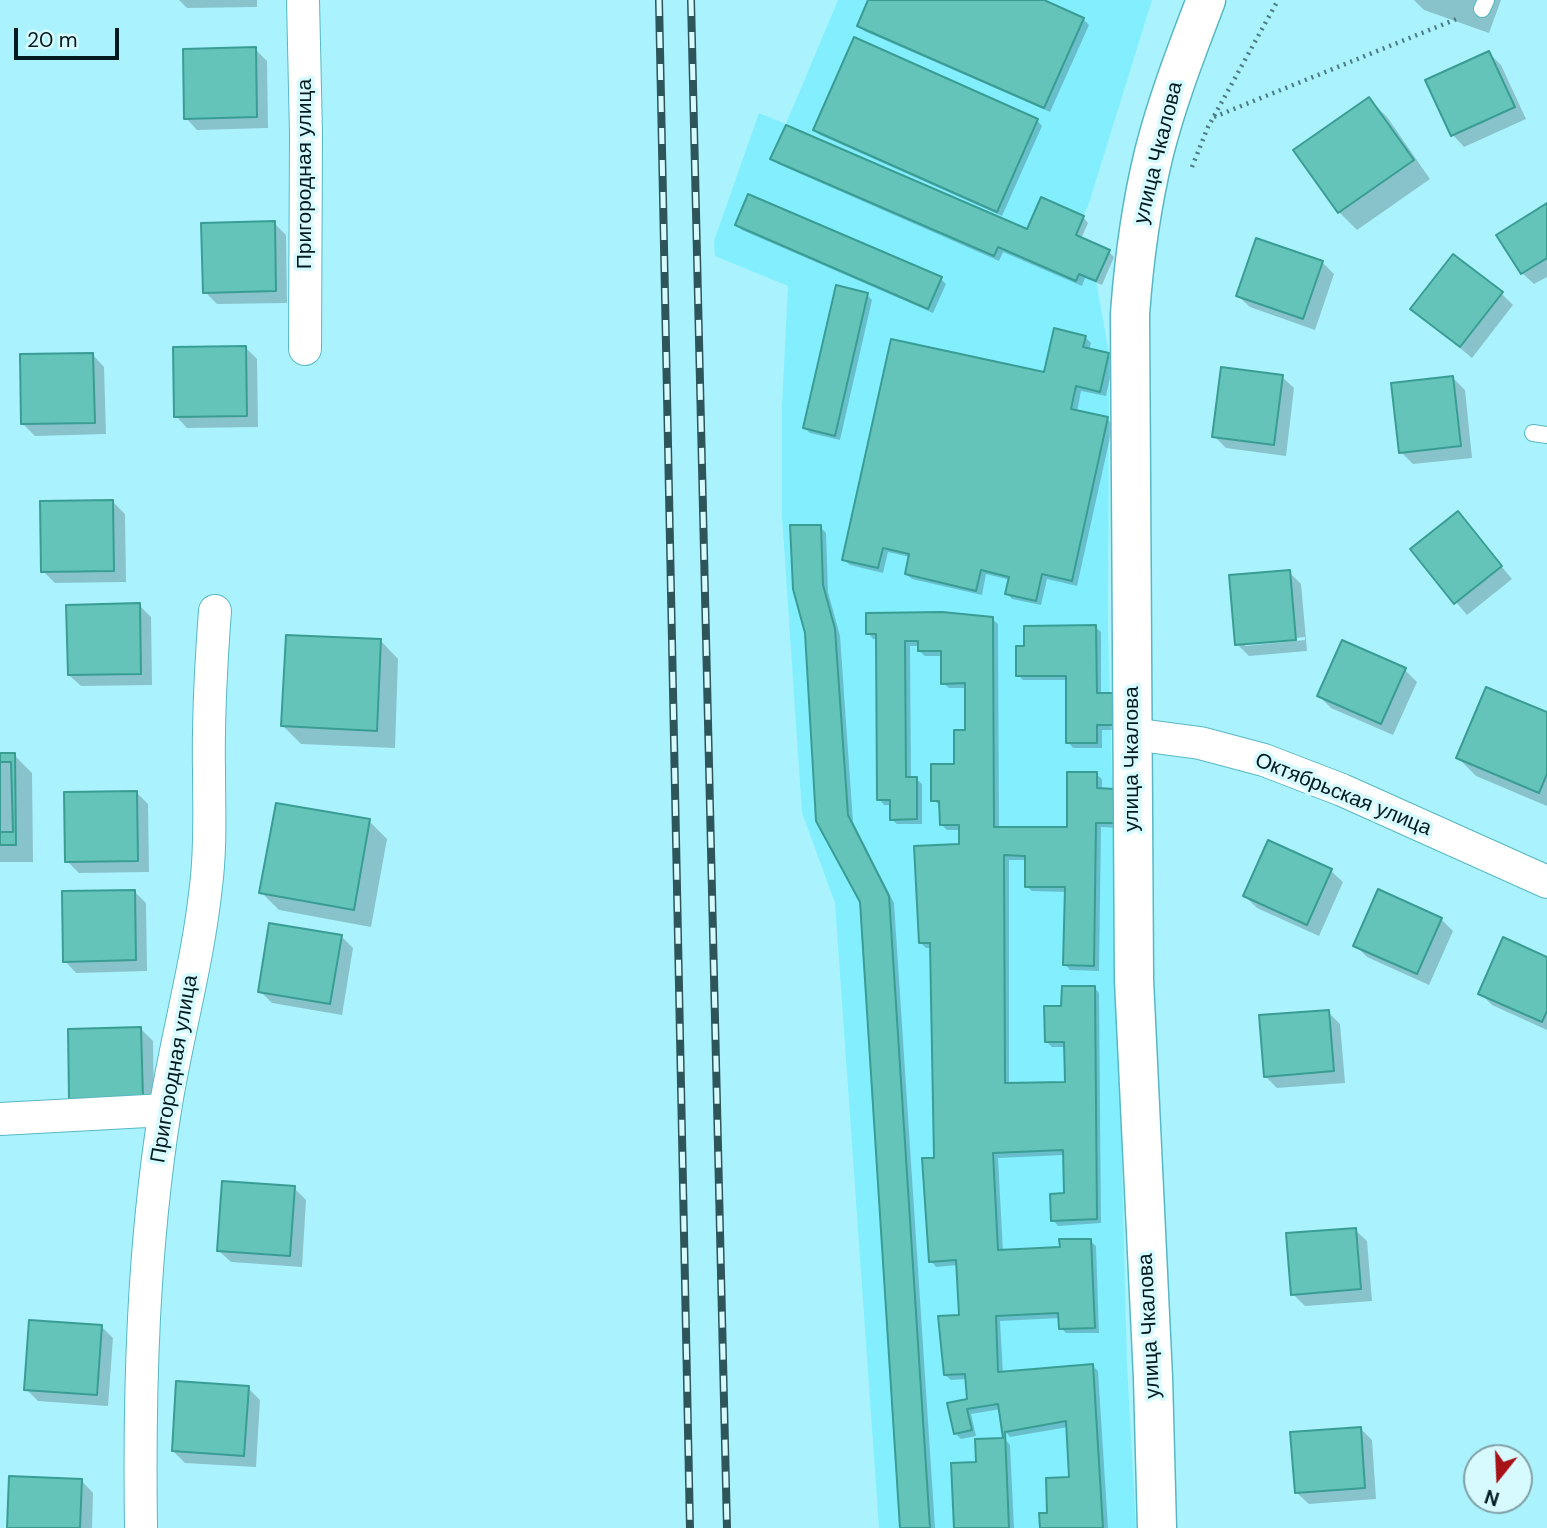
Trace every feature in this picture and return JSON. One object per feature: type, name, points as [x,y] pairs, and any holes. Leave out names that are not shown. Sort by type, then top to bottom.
[{"type":"street","name":"Пригородная улица","points":[[303,0],[306,134],[305,349]]},
{"type":"street","name":"улица Чкалова","points":[[1157,1528],[1153,1378],[1134,980],[1130,314],[1139,221],[1154,151],[1206,0]]},
{"type":"street","name":"Пригородная улица","points":[[141,1528],[140,1434],[146,1270],[165,1110],[195,958],[206,886],[211,828],[209,688],[215,611]]},
{"type":"street","name":"Октябрьская улица","points":[[1132,734],[1200,743],[1264,760],[1342,790],[1547,882]]},
{"type":"street","points":[[0,1119],[165,1110]]},
{"type":"path","points":[[1190,176],[1193,163],[1214,117],[1278,0]]},
{"type":"path","points":[[1214,117],[1484,4]]},
{"type":"shaded area","points":[[838,0],[1152,0],[1089,203],[1076,234],[1110,250],[1096,281],[1109,353],[1108,625],[1127,1365],[1136,1528],[879,1528],[835,903],[802,813],[782,516],[782,405],[788,286],[715,256],[714,241],[759,113],[786,124]]},
{"type":"building","points":[[868,0],[1044,0],[1084,18],[1044,108],[857,26]]},
{"type":"building","points":[[854,37],[1038,119],[997,212],[813,130]]},
{"type":"building","points":[[256,47],[257,117],[184,119],[183,49]]},
{"type":"building","points":[[1489,51],[1515,107],[1451,136],[1425,80]]},
{"type":"building","points":[[1369,97],[1414,160],[1338,213],[1293,150]]},
{"type":"building","points":[[786,125],[1027,229],[1041,197],[1084,216],[1076,235],[1110,250],[1096,281],[1079,274],[1076,281],[998,247],[994,256],[770,159]]},
{"type":"building","points":[[748,194],[942,277],[928,309],[735,225]]},
{"type":"building","points":[[1547,203],[1547,258],[1521,274],[1496,235]]},
{"type":"building","points":[[275,221],[276,291],[203,293],[201,223]]},
{"type":"building","points":[[1256,238],[1323,261],[1303,319],[1236,296]]},
{"type":"building","points":[[1453,254],[1503,292],[1460,347],[1410,309]]},
{"type":"building","points":[[836,285],[868,293],[835,436],[803,428]]},
{"type":"building","points":[[1054,328],[1086,336],[1083,347],[1109,353],[1100,392],[1076,386],[1071,409],[1108,417],[1072,581],[1042,574],[1036,601],[1005,594],[1009,577],[981,570],[976,591],[905,574],[909,554],[883,548],[878,568],[842,560],[891,339],[1044,372]]},
{"type":"building","points":[[246,346],[247,416],[174,417],[173,347]]},
{"type":"building","points":[[93,353],[95,423],[21,424],[20,354]]},
{"type":"building","points":[[1221,367],[1283,375],[1274,445],[1212,437]]},
{"type":"building","points":[[1453,376],[1461,446],[1399,453],[1391,383]]},
{"type":"building","points":[[113,500],[114,571],[41,572],[40,501]]},
{"type":"building","points":[[1458,511],[1502,566],[1454,604],[1410,549]]},
{"type":"building","points":[[790,525],[821,525],[823,585],[835,629],[848,815],[889,896],[930,1528],[900,1528],[860,902],[816,821],[805,633],[793,589]]},
{"type":"building","points":[[1290,570],[1296,640],[1235,645],[1229,575]]},
{"type":"building","points":[[140,603],[141,674],[68,675],[66,605]]},
{"type":"building","points":[[942,612],[993,617],[994,827],[1067,827],[1067,772],[1097,772],[1097,788],[1115,789],[1115,823],[1096,823],[1094,966],[1063,965],[1065,887],[1025,887],[1025,856],[1004,855],[1005,1083],[1065,1082],[1064,1042],[1045,1042],[1044,1006],[1061,1006],[1062,986],[1095,986],[1097,1219],[1051,1221],[1050,1194],[1064,1193],[1063,1150],[993,1153],[998,1250],[1060,1247],[1059,1239],[1091,1239],[1095,1328],[1059,1329],[1058,1313],[996,1316],[998,1372],[1093,1364],[1103,1528],[1040,1528],[1039,1513],[1047,1513],[1046,1478],[1069,1477],[1066,1421],[1005,1432],[1009,1528],[954,1528],[951,1463],[976,1462],[975,1439],[1003,1438],[998,1404],[967,1409],[972,1430],[954,1434],[947,1403],[967,1399],[965,1374],[944,1375],[938,1316],[959,1315],[956,1260],[929,1262],[922,1158],[934,1158],[930,943],[919,943],[914,846],[959,844],[959,825],[940,825],[939,801],[931,801],[931,764],[954,764],[954,730],[965,730],[965,683],[941,684],[941,651],[918,651],[918,641],[905,641],[906,777],[917,777],[917,819],[890,820],[890,800],[877,800],[876,634],[866,634],[866,613]]},
{"type":"building","points":[[1096,625],[1097,693],[1116,693],[1116,725],[1097,725],[1097,743],[1066,743],[1066,676],[1016,676],[1016,646],[1024,646],[1024,626]]},
{"type":"building","points":[[286,635],[381,639],[377,731],[281,726]]},
{"type":"building","points":[[1342,640],[1406,668],[1381,724],[1317,696]]},
{"type":"building","points":[[1486,687],[1547,712],[1547,774],[1539,793],[1456,758]]},
{"type":"building","points":[[0,753],[15,753],[16,845],[0,845]]},
{"type":"building","points":[[0,762],[11,762],[13,832],[0,832]]},
{"type":"building","points":[[137,791],[138,861],[65,862],[64,792]]},
{"type":"building","points":[[276,803],[370,819],[354,910],[259,893]]},
{"type":"building","points":[[1268,840],[1332,869],[1307,925],[1243,896]]},
{"type":"building","points":[[1378,889],[1442,918],[1417,974],[1353,946]]},
{"type":"building","points":[[135,890],[136,960],[63,962],[62,891]]},
{"type":"building","points":[[269,923],[342,935],[330,1004],[258,992]]},
{"type":"building","points":[[1503,937],[1547,957],[1547,1011],[1542,1022],[1478,994]]},
{"type":"building","points":[[1329,1010],[1334,1071],[1264,1077],[1259,1015]]},
{"type":"building","points":[[141,1027],[143,1098],[69,1099],[68,1029]]},
{"type":"building","points":[[222,1181],[295,1186],[290,1256],[217,1251]]},
{"type":"building","points":[[1356,1228],[1361,1289],[1291,1295],[1286,1233]]},
{"type":"building","points":[[29,1320],[102,1325],[97,1395],[24,1390]]},
{"type":"building","points":[[176,1381],[249,1386],[244,1456],[172,1451]]},
{"type":"building","points":[[1361,1427],[1365,1488],[1295,1493],[1290,1432]]},
{"type":"building","points":[[9,1476],[82,1479],[80,1528],[7,1528]]},
{"type":"railway","points":[[659,0],[690,1528]]},
{"type":"railway","points":[[691,0],[727,1528]]}]
